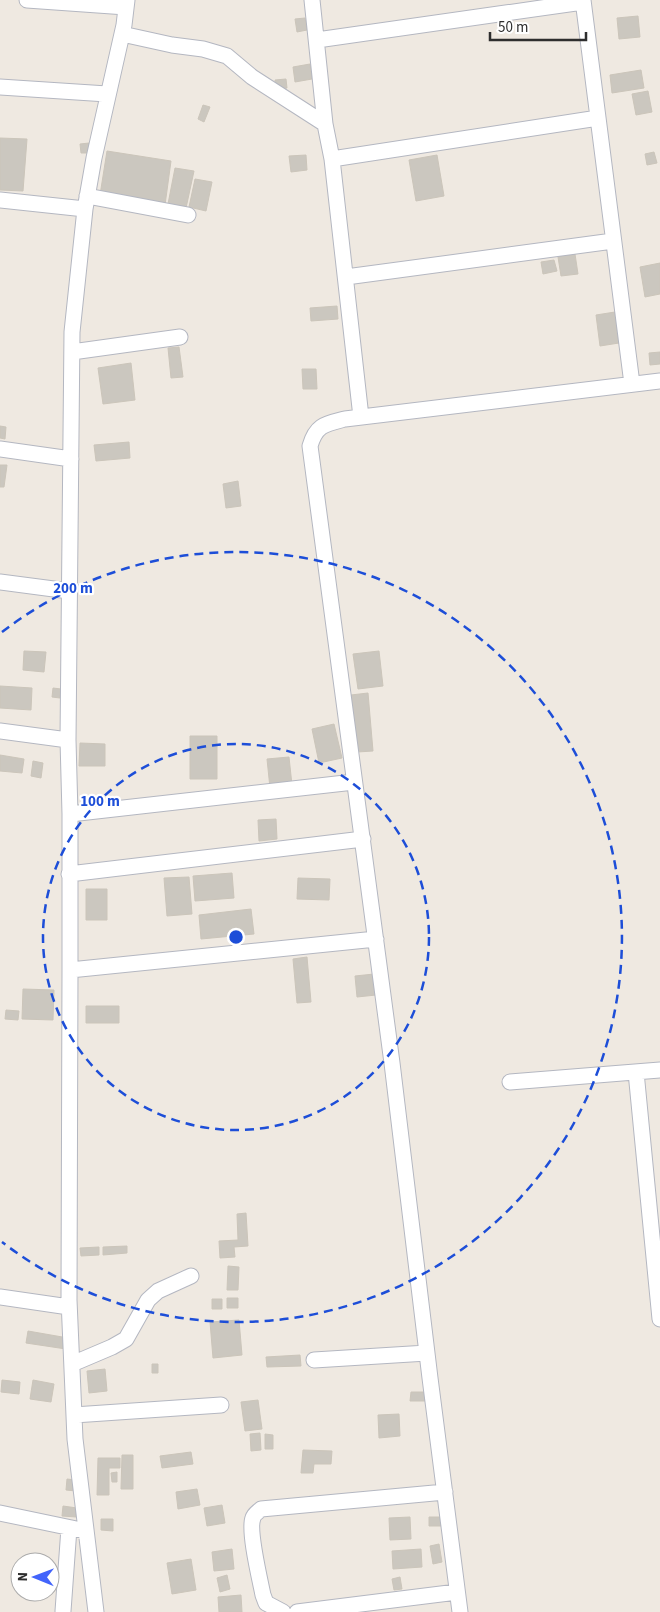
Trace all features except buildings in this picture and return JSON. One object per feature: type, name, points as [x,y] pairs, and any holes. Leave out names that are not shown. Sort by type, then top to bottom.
[{"type":"street","points":[[27,0],[127,4],[86,203],[72,332],[68,740],[70,814],[69,1306],[75,1439],[96,1612]]},
{"type":"street","points":[[312,0],[361,417]]},
{"type":"street","points":[[317,40],[583,1],[632,384]]},
{"type":"street","points":[[122,34],[172,45],[203,48],[227,56],[252,77],[326,124]]},
{"type":"street","points":[[0,87],[107,94]]},
{"type":"street","points":[[332,159],[598,118]]},
{"type":"street","points":[[0,200],[86,203],[188,215]]},
{"type":"street","points":[[346,277],[613,241]]},
{"type":"street","points":[[72,352],[180,337]]},
{"type":"street","points":[[460,1612],[392,1063],[310,446],[317,429],[328,423],[361,417],[660,381]]},
{"type":"street","points":[[0,450],[70,459]]},
{"type":"street","points":[[0,582],[69,591]]},
{"type":"street","points":[[0,731],[68,740]]},
{"type":"street","points":[[70,814],[354,782]]},
{"type":"street","points":[[69,874],[362,840]]},
{"type":"street","points":[[70,970],[376,939]]},
{"type":"street","points":[[510,1082],[660,1070]]},
{"type":"street","points":[[636,1072],[660,1320]]},
{"type":"street","points":[[72,1364],[126,1339],[148,1300],[158,1291],[191,1276]]},
{"type":"street","points":[[0,1297],[69,1306]]},
{"type":"street","points":[[314,1360],[427,1353]]},
{"type":"street","points":[[74,1415],[221,1405]]},
{"type":"street","points":[[283,1612],[266,1603],[263,1595],[252,1519],[261,1509],[445,1492]]},
{"type":"street","points":[[0,1513],[86,1531]]},
{"type":"street","points":[[63,1611],[69,1528]]},
{"type":"street","points":[[297,1612],[458,1592]]}]
